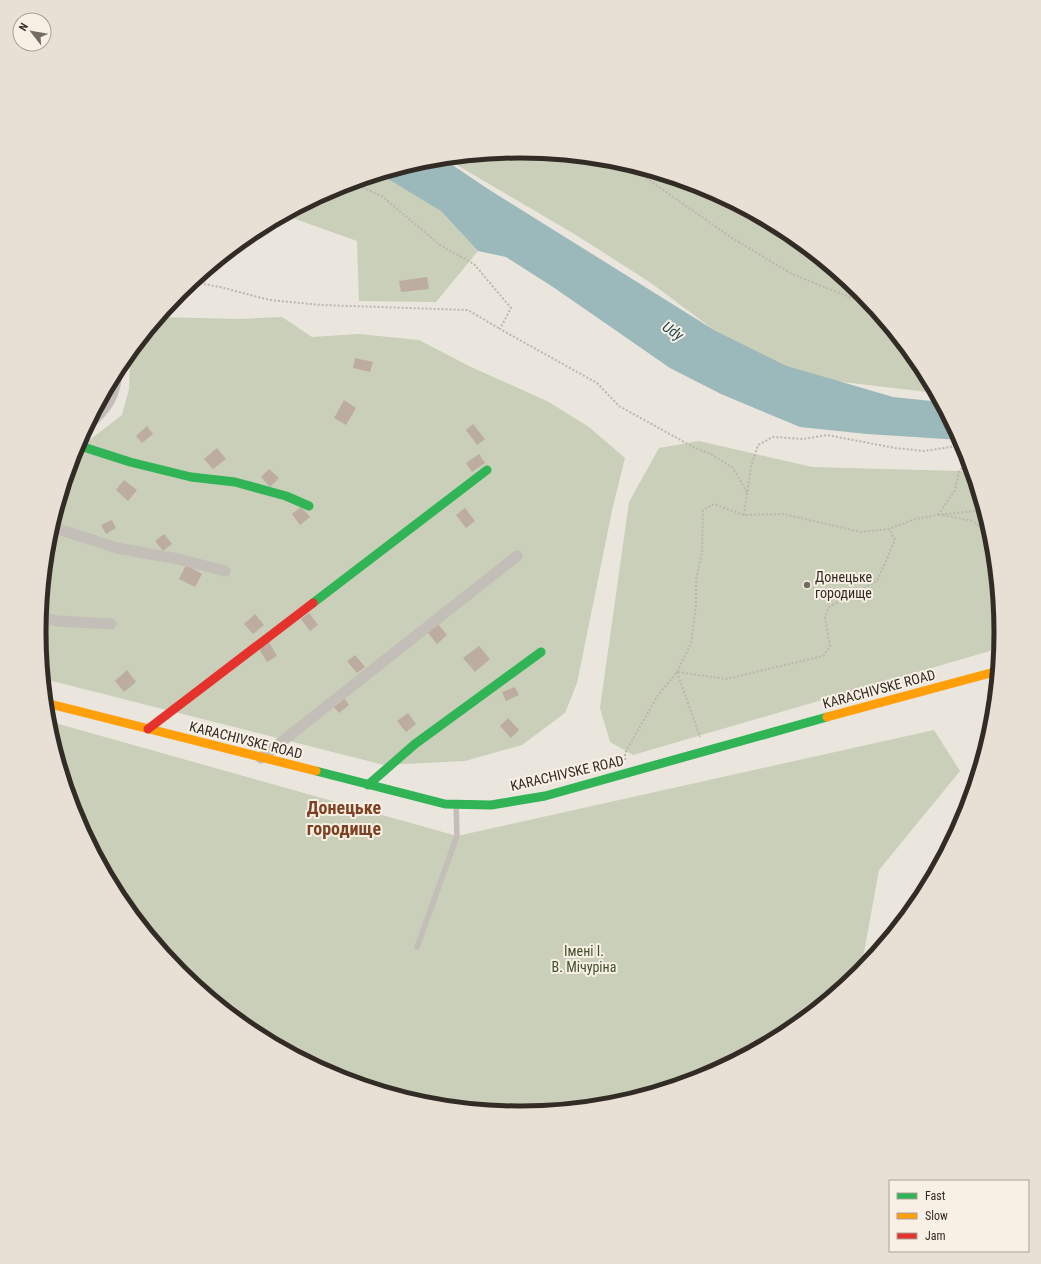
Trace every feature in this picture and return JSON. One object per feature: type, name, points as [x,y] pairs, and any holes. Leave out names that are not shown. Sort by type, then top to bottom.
[{"type":"main road","points":[[84,446],[130,462],[191,477],[235,482],[286,496],[309,506]]},
{"type":"main road","points":[[148,729],[487,470]]},
{"type":"main road","points":[[368,785],[415,744],[541,652]]},
{"type":"main road","name":"KARACHIVSKE ROAD","points":[[52,704],[445,804],[490,804],[545,796],[626,774],[704,750],[993,672]]},
{"type":"street","points":[[98,416],[111,399],[113,390]]},
{"type":"street","points":[[57,529],[117,548],[178,559],[225,572]]},
{"type":"street","points":[[261,758],[516,556]]},
{"type":"street","points":[[46,618],[58,621],[111,624]]},
{"type":"lane","points":[[417,947],[457,836],[456,804]]},
{"type":"path","points":[[639,173],[732,238],[792,274],[861,302]]},
{"type":"path","points":[[360,186],[383,197],[440,245],[474,264],[511,308],[500,328]]},
{"type":"path","points":[[199,283],[270,300],[320,305],[468,310],[597,383],[618,406],[695,448],[711,454],[733,468],[748,494]]},
{"type":"path","points":[[744,515],[751,466],[758,444],[773,436],[803,438],[826,435],[895,448],[924,451],[957,446]]},
{"type":"path","points":[[938,515],[955,490],[959,471],[965,465]]},
{"type":"path","points":[[626,774],[625,753],[658,695],[677,672],[691,643],[696,606],[696,580],[702,552],[703,510],[714,504],[744,515],[783,514],[862,532],[889,529],[915,520],[938,515],[979,511]]},
{"type":"path","points":[[938,515],[953,516],[973,521],[984,530]]},
{"type":"path","points":[[677,672],[726,679],[823,656],[830,646],[824,617],[829,607],[877,581],[895,540],[889,529]]},
{"type":"path","points":[[677,672],[704,750]]},
{"type":"green space","points":[[520,158],[582,162],[643,174],[673,183],[730,206],[784,237],[833,275],[856,296],[897,343],[915,368],[929,392],[834,381],[787,366],[714,330],[651,283],[576,235],[453,163],[489,159]]},
{"type":"green space","points":[[389,177],[441,211],[478,251],[436,302],[359,301],[357,241],[290,217],[339,194]]},
{"type":"green space","points":[[166,317],[239,319],[282,317],[312,337],[359,334],[419,340],[471,367],[547,401],[589,427],[625,458],[613,506],[577,683],[565,713],[522,745],[465,761],[384,765],[49,680],[46,632],[47,601],[55,539],[62,509],[71,479],[85,444],[122,415],[129,389],[130,363]]},
{"type":"green space","name":"Донецьке городище","points":[[699,441],[812,467],[959,471],[967,470],[979,509],[991,570],[994,601],[994,650],[633,755],[610,742],[600,708],[629,502],[659,448]]},
{"type":"green space","name":"Імені І. В. Мічуріна","points":[[55,723],[457,836],[934,730],[960,771],[879,870],[862,961],[833,989],[784,1027],[730,1058],[673,1081],[643,1090],[582,1102],[552,1105],[489,1105],[428,1097],[368,1081],[311,1058],[257,1027],[208,989],[185,968],[144,921],[126,896],[95,842],[71,785]]},
{"type":"water","name":"Udy","points":[[450,163],[488,189],[714,330],[787,366],[893,397],[935,401],[954,440],[867,434],[800,427],[721,394],[670,368],[553,287],[506,257],[478,251],[441,211],[386,178],[428,167]]},
{"type":"building","points":[[427,277],[429,289],[401,292],[399,281]]},
{"type":"building","points":[[355,358],[373,362],[370,372],[353,368]]},
{"type":"building","points":[[344,400],[356,408],[346,425],[334,418]]},
{"type":"building","points":[[473,424],[485,439],[477,445],[466,430]]},
{"type":"building","points":[[147,426],[153,434],[142,443],[136,436]]},
{"type":"building","points":[[217,448],[226,459],[213,469],[204,459]]},
{"type":"building","points":[[479,454],[485,463],[472,472],[466,463]]},
{"type":"building","points":[[269,469],[279,478],[270,487],[261,477]]},
{"type":"building","points":[[124,480],[137,490],[128,501],[116,490]]},
{"type":"building","points":[[301,507],[310,517],[300,525],[292,514]]},
{"type":"building","points":[[465,508],[475,521],[466,528],[456,515]]},
{"type":"building","points":[[112,520],[116,528],[106,534],[101,525]]},
{"type":"building","points":[[164,534],[172,544],[163,551],[155,541]]},
{"type":"building","points":[[186,565],[202,574],[195,587],[179,579]]},
{"type":"building","points":[[309,613],[318,625],[310,631],[301,619]]},
{"type":"building","points":[[255,614],[264,625],[253,634],[244,624]]},
{"type":"building","points":[[438,624],[447,635],[437,644],[428,633]]},
{"type":"building","points":[[269,642],[277,656],[267,662],[259,649]]},
{"type":"building","points":[[479,646],[490,659],[475,672],[463,658]]},
{"type":"building","points":[[355,655],[365,667],[357,673],[347,661]]},
{"type":"building","points":[[127,670],[136,682],[124,692],[115,681]]},
{"type":"building","points":[[515,687],[519,695],[506,701],[502,692]]},
{"type":"building","points":[[344,698],[349,705],[339,713],[333,706]]},
{"type":"building","points":[[408,713],[416,724],[406,732],[397,721]]},
{"type":"building","points":[[508,718],[519,730],[511,738],[500,726]]},
{"type":"traffic: fast","points":[[83,447],[130,462],[191,477],[235,482],[286,496],[309,506]]},
{"type":"traffic: fast","points":[[313,603],[487,470]]},
{"type":"traffic: fast","points":[[368,785],[415,744],[541,652]]},
{"type":"traffic: fast","points":[[316,771],[445,804],[491,805],[545,796],[827,717]]},
{"type":"traffic: slow","points":[[827,717],[993,672]]},
{"type":"traffic: slow","points":[[52,704],[316,771]]},
{"type":"traffic: jam","points":[[148,729],[313,603]]},
{"type":"place","name":"Донецьке городище","points":[[807,585]]},
{"type":"district","name":"Донецьке городище","points":[[344,817]]}]
